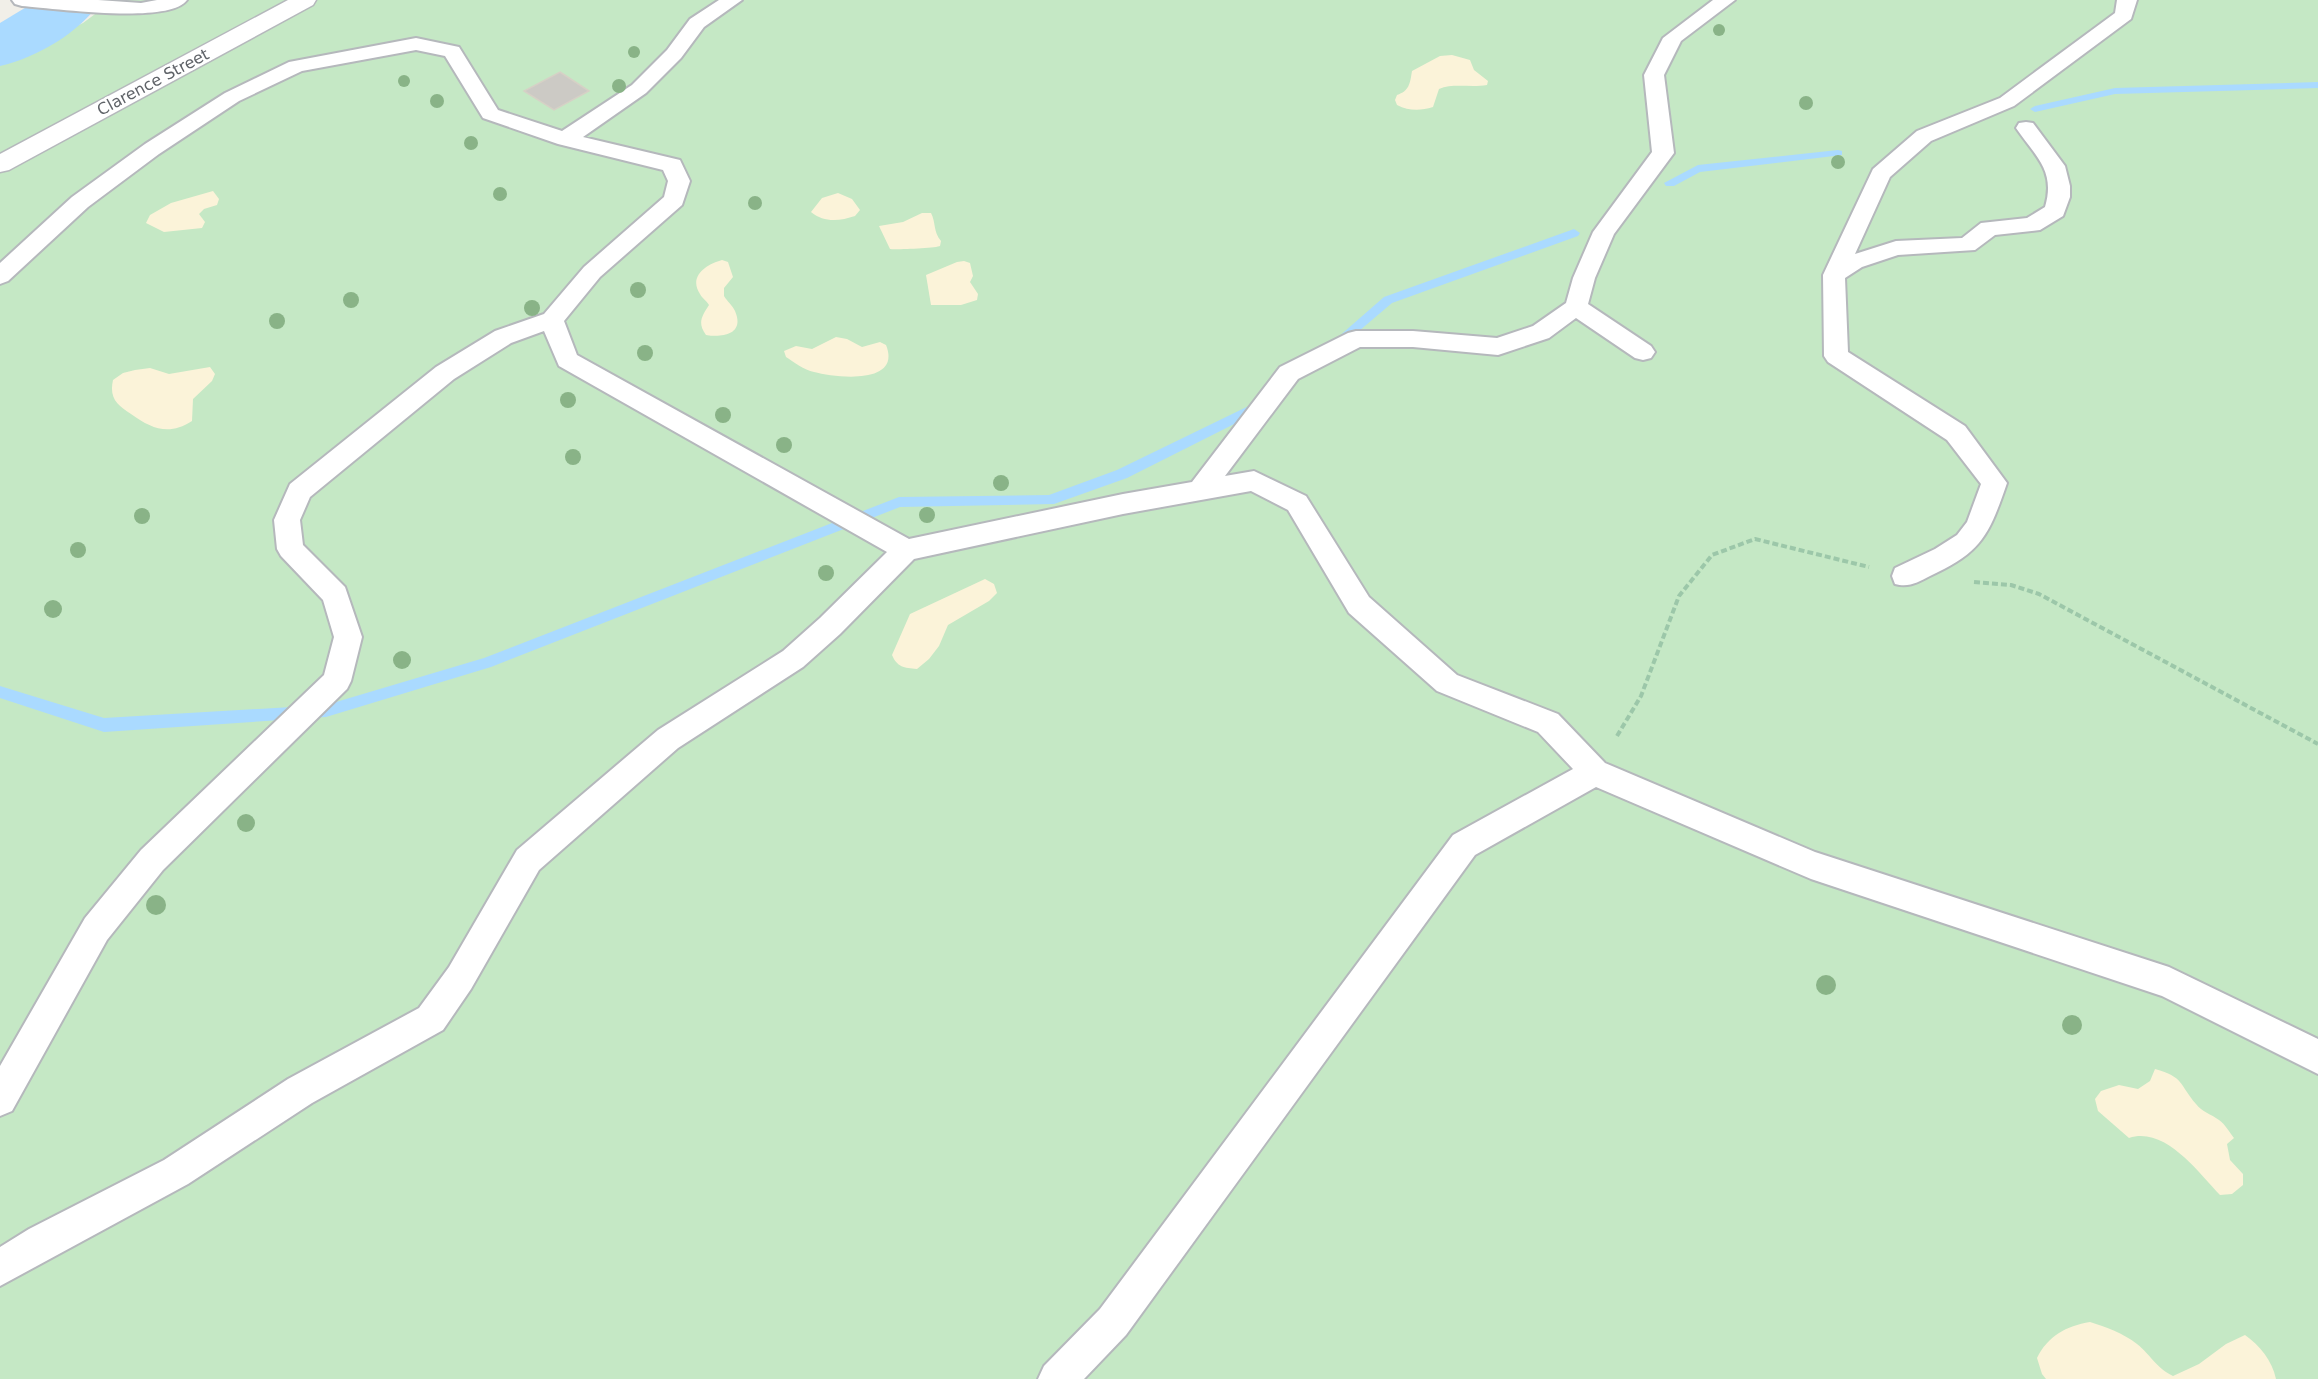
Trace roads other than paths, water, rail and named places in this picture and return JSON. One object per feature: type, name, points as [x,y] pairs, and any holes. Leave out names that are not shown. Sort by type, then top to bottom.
[{"type":"street","name":"Clarence Street","points":[[0,164],[305,0]]},
{"type":"lane","points":[[22,0],[141,9],[177,0]]},
{"type":"lane","points":[[565,139],[639,89],[674,54],[697,23],[732,0]]},
{"type":"lane","points":[[1200,490],[1289,373],[1356,339],[1413,339],[1498,347],[1542,332],[1576,307],[1584,278],[1604,232],[1663,153],[1654,75],[1673,38],[1725,0]]},
{"type":"lane","points":[[1905,576],[1946,556],[1967,541],[1980,521],[1994,483],[1956,433],[1836,356],[1834,274],[1881,174],[1924,136],[2007,102],[2124,15],[2127,0]]},
{"type":"lane","points":[[0,276],[80,202],[152,149],[231,97],[296,66],[416,44],[452,51],[490,114],[565,139],[672,165],[679,181],[674,200],[592,272],[552,320],[502,337],[445,374],[299,491],[287,520],[290,549],[335,595],[348,637],[337,681],[152,860],[96,929],[0,1099]]},
{"type":"lane","points":[[1834,274],[1854,262],[1896,248],[1967,245],[1989,228],[2032,225],[2055,211],[2061,194],[2060,174],[2026,128]]},
{"type":"lane","points":[[1576,307],[1644,352]]},
{"type":"lane","points":[[552,320],[567,360],[906,550]]},
{"type":"lane","points":[[0,1268],[42,1242],[176,1172],[300,1091],[431,1019],[460,978],[528,860],[668,739],[793,659],[830,626],[906,550],[1123,504],[1254,481],[1297,502],[1359,605],[1447,683],[1548,723],[1595,772],[1811,865],[2013,934],[2169,983],[2318,1057]]},
{"type":"lane","points":[[1057,1379],[1113,1322],[1464,845],[1595,772]]},
{"type":"waterway","points":[[0,48],[58,14],[72,0]]},
{"type":"waterway","points":[[2035,109],[2115,91],[2318,85]]},
{"type":"waterway","points":[[1670,183],[1698,169],[1838,153]]},
{"type":"waterway","points":[[1335,345],[1388,300],[1574,233]]},
{"type":"waterway","points":[[0,692],[104,725],[326,711],[486,663],[899,502],[1049,500],[1122,474],[1263,404]]}]
